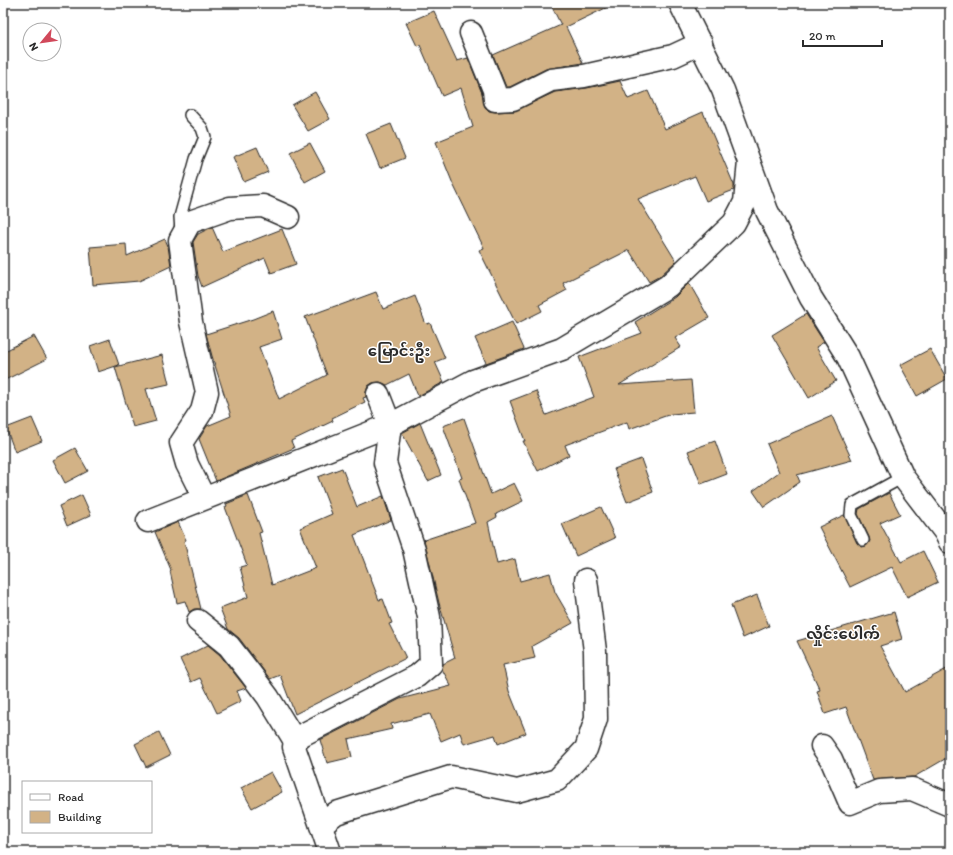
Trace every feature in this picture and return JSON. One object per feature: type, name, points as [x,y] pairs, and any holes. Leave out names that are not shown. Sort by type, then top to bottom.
[{"type":"street","points":[[680,3],[723,90],[767,211],[811,298],[848,357],[903,477],[945,532],[950,542]]},
{"type":"street","points":[[471,33],[494,90],[496,100],[504,101],[513,99],[551,80],[584,76],[673,56],[701,43]]},
{"type":"street","points":[[148,521],[390,424],[473,381],[562,349],[668,286],[734,223],[745,202],[749,162]]},
{"type":"street","points":[[204,498],[187,464],[181,443],[202,411],[207,392],[191,322],[180,240],[181,236],[190,222],[230,208],[263,206],[288,217]]},
{"type":"street","points":[[294,742],[309,732],[418,676],[431,664],[429,617],[414,549],[385,464],[390,424],[378,394]]},
{"type":"street","points":[[321,825],[336,812],[451,777],[517,791],[557,780],[586,749],[596,719],[595,651],[586,580]]},
{"type":"street","points":[[198,621],[229,646],[268,697],[294,742],[294,748],[330,852]]},
{"type":"street","points":[[822,746],[831,759],[850,803],[879,791],[912,789],[950,805]]},
{"type":"lane","points":[[181,236],[180,217],[196,159],[205,137],[202,128],[190,115]]},
{"type":"lane","points":[[863,540],[851,515],[852,505],[903,477]]},
{"type":"building","points":[[550,3],[616,3],[566,27],[583,63],[546,69],[510,87],[506,87],[493,55],[561,25]]},
{"type":"building","points":[[434,11],[457,61],[468,58],[482,93],[485,107],[489,111],[514,111],[555,92],[587,88],[620,81],[628,99],[648,91],[665,129],[703,112],[734,185],[734,190],[706,201],[695,176],[638,199],[676,261],[660,276],[649,282],[629,250],[563,283],[567,290],[539,305],[542,311],[516,324],[479,250],[484,248],[453,184],[436,142],[473,127],[461,88],[442,96],[420,45],[417,46],[406,23]]},
{"type":"building","points":[[315,92],[330,119],[308,131],[292,105]]},
{"type":"building","points":[[391,124],[405,158],[380,168],[366,134]]},
{"type":"building","points":[[310,143],[325,171],[305,182],[290,153]]},
{"type":"building","points":[[257,147],[268,172],[244,182],[233,157]]},
{"type":"building","points":[[212,227],[223,252],[282,229],[296,264],[271,273],[265,258],[202,287],[198,276],[193,242],[198,234]]},
{"type":"building","points":[[165,239],[168,246],[171,266],[139,281],[93,285],[90,247],[126,244],[127,256]]},
{"type":"building","points":[[689,283],[709,318],[675,338],[681,347],[619,385],[691,380],[694,412],[671,414],[629,429],[627,422],[565,445],[569,455],[538,471],[523,441],[525,441],[510,401],[536,391],[546,415],[594,397],[579,357],[642,333],[635,322],[675,297]]},
{"type":"building","points":[[376,292],[383,309],[415,296],[425,322],[427,324],[430,323],[445,358],[435,362],[444,382],[418,396],[409,374],[387,385],[380,382],[373,383],[368,386],[366,397],[363,398],[365,402],[332,418],[333,421],[291,441],[294,448],[216,481],[199,439],[207,426],[231,416],[206,334],[273,311],[282,339],[259,347],[279,399],[327,375],[305,317]]},
{"type":"building","points":[[806,314],[824,342],[816,347],[836,381],[809,398],[772,335]]},
{"type":"building","points":[[512,322],[524,349],[486,363],[475,338]]},
{"type":"building","points":[[34,336],[47,359],[3,381],[3,352]]},
{"type":"building","points":[[110,339],[119,365],[98,372],[90,346]]},
{"type":"building","points":[[930,349],[947,379],[917,396],[900,365]]},
{"type":"building","points":[[162,355],[169,384],[146,389],[156,421],[133,427],[115,367]]},
{"type":"building","points":[[832,416],[852,460],[797,475],[800,482],[764,507],[753,491],[779,472],[767,444]]},
{"type":"building","points":[[32,418],[42,441],[15,452],[6,428]]},
{"type":"building","points":[[464,418],[491,494],[514,483],[523,501],[496,514],[497,517],[488,522],[497,564],[515,559],[520,581],[550,573],[555,592],[573,623],[532,646],[535,658],[503,665],[509,691],[526,733],[498,744],[495,735],[464,744],[460,733],[441,741],[430,714],[391,724],[392,729],[348,739],[352,757],[327,763],[320,740],[400,699],[451,686],[442,669],[443,664],[455,658],[439,603],[424,540],[475,523],[459,479],[462,478],[443,426]]},
{"type":"building","points":[[420,423],[441,475],[428,481],[402,433]]},
{"type":"building","points":[[715,441],[727,474],[701,484],[688,451]]},
{"type":"building","points":[[75,448],[88,471],[65,483],[53,460]]},
{"type":"building","points":[[641,459],[653,492],[627,502],[614,469]]},
{"type":"building","points":[[342,468],[357,507],[383,496],[391,520],[354,535],[379,600],[383,599],[392,623],[389,624],[406,658],[295,714],[280,675],[270,679],[239,638],[228,629],[220,608],[248,597],[240,567],[247,565],[225,507],[227,506],[226,504],[248,495],[262,532],[259,533],[272,585],[316,568],[300,528],[332,514],[318,477]]},
{"type":"building","points":[[889,493],[900,514],[880,523],[901,562],[923,551],[938,582],[907,597],[892,567],[850,587],[819,527],[844,515],[857,543],[862,547],[866,546],[870,541],[858,514],[859,509]]},
{"type":"building","points":[[82,495],[91,515],[67,526],[59,506]]},
{"type":"building","points":[[601,507],[615,538],[576,556],[562,524]]},
{"type":"building","points":[[178,522],[186,540],[184,541],[201,609],[194,609],[189,612],[185,601],[177,603],[171,570],[155,532]]},
{"type":"building","points":[[757,595],[769,626],[743,638],[731,605]]},
{"type":"building","points":[[894,612],[902,639],[880,646],[905,692],[950,667],[950,756],[914,777],[873,780],[846,707],[825,714],[817,691],[820,690],[797,641]]},
{"type":"building","points":[[208,645],[220,655],[246,688],[237,691],[241,701],[217,713],[200,678],[191,682],[180,659]]},
{"type":"building","points":[[159,732],[170,755],[146,767],[135,744]]},
{"type":"building","points":[[271,772],[282,792],[252,808],[241,788]]},
{"type":"district","name":"မြောင်းဦး","points":[[399,351]]},
{"type":"district","name":"လှိုင်းပေါက်","points":[[843,634]]}]
